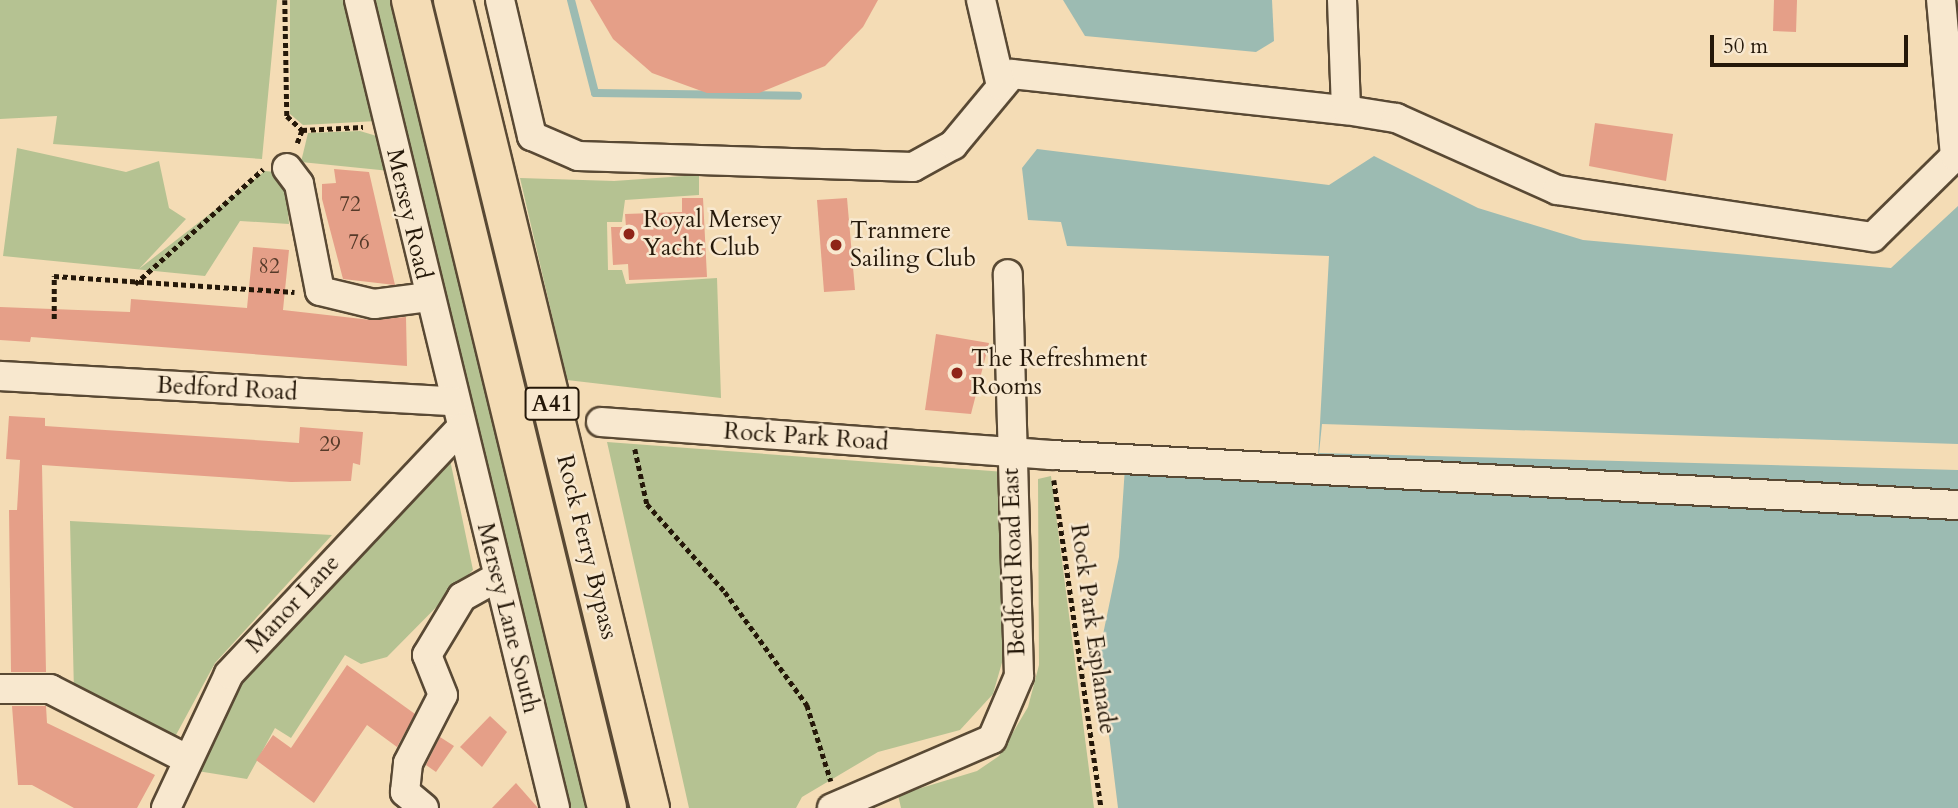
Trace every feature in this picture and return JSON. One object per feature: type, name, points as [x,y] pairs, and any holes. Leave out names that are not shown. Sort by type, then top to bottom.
[{"type":"highway","name":"Rock Ferry Bypass","points":[[411,0],[607,808]]},
{"type":"highway","name":"Rock Ferry Bypass","points":[[453,0],[650,808]]},
{"type":"street","name":"Mersey Road","points":[[359,0],[457,415]]},
{"type":"street","points":[[500,0],[532,136],[578,156],[913,167],[953,145],[1000,86],[1013,74],[1346,110],[1396,118],[1557,190],[1873,237],[1955,156],[1941,0]]},
{"type":"street","points":[[981,0],[1000,86]]},
{"type":"street","points":[[1342,0],[1346,110]]},
{"type":"street","points":[[287,168],[299,184],[319,290],[374,304],[429,297]]},
{"type":"street","name":"Bedford Road East","points":[[832,807],[868,800],[992,739],[1019,676],[1010,452],[1007,274]]},
{"type":"street","name":"Bedford Road","points":[[0,376],[457,415]]},
{"type":"street","name":"Mersey Lane South","points":[[457,415],[555,808]]},
{"type":"street","name":"Manor Lane","points":[[166,808],[185,758],[229,674],[457,415]]},
{"type":"street","name":"Rock Park Road","points":[[601,422],[1051,455],[1958,505]]},
{"type":"street","points":[[424,808],[405,792],[408,763],[443,695],[427,655],[463,597],[498,577]]},
{"type":"street","points":[[0,689],[50,689],[185,758]]},
{"type":"path","points":[[285,0],[287,116],[302,130],[388,127]]},
{"type":"path","points":[[134,284],[259,169],[287,168],[302,130]]},
{"type":"path","points":[[54,319],[54,276],[134,284],[319,290]]},
{"type":"path","points":[[630,424],[647,504],[725,592],[807,705],[830,765],[832,807]]},
{"type":"path","name":"Rock Park Esplanade","points":[[1051,455],[1101,808]]},
{"type":"green space","points":[[0,0],[277,0],[262,159],[53,144],[57,116],[0,119]]},
{"type":"green space","points":[[290,0],[347,0],[377,121],[303,125],[290,114]]},
{"type":"green space","points":[[373,0],[397,0],[595,808],[568,808]]},
{"type":"green space","points":[[360,131],[380,137],[390,171],[301,162],[308,133]]},
{"type":"green space","points":[[17,148],[126,172],[159,161],[169,208],[186,219],[139,269],[265,171],[285,173],[289,224],[240,221],[205,276],[3,256]]},
{"type":"green space","points":[[699,175],[699,195],[625,200],[622,222],[607,222],[608,270],[622,270],[626,284],[717,278],[721,398],[567,380],[520,178],[614,181]]},
{"type":"green space","points":[[607,442],[1005,472],[1009,638],[993,694],[960,730],[878,752],[802,797],[796,808],[689,808]]},
{"type":"green space","points":[[448,450],[473,570],[387,657],[361,664],[345,655],[291,738],[275,728],[247,779],[185,769],[233,675]]},
{"type":"green space","points":[[1051,476],[1094,808],[901,808],[898,795],[977,771],[999,756],[1028,707],[1039,665],[1038,479]]},
{"type":"green space","points":[[70,521],[332,535],[215,663],[170,746],[74,693]]},
{"type":"water","points":[[1063,0],[1272,0],[1274,41],[1256,52],[1085,36]]},
{"type":"water","points":[[1037,149],[1329,185],[1374,156],[1478,208],[1583,240],[1891,268],[1958,206],[1958,808],[1118,808],[1099,654],[1119,557],[1125,467],[1317,479],[1329,256],[1067,246],[1061,222],[1028,220],[1022,168]]},
{"type":"pier","points":[[1322,424],[1958,444],[1958,470],[1319,453]]},
{"type":"building","points":[[590,0],[878,0],[863,27],[825,66],[759,93],[707,93],[652,73],[613,39]]},
{"type":"building","points":[[1774,0],[1797,0],[1796,32],[1773,31]]},
{"type":"building","points":[[1595,123],[1673,134],[1666,181],[1589,166]]},
{"type":"building","points":[[334,169],[369,172],[395,285],[343,279],[322,199],[322,184],[336,183]]},
{"type":"building","name":"Royal Mersey Yacht Club","points":[[682,198],[703,198],[707,277],[629,280],[628,264],[613,265],[611,227],[626,227],[625,214],[682,212]]},
{"type":"building","name":"Tranmere Sailing Club","points":[[847,198],[855,290],[824,292],[817,200]]},
{"type":"building","points":[[253,247],[289,250],[283,310],[371,320],[406,317],[407,366],[31,337],[30,342],[0,340],[0,307],[130,312],[131,299],[247,308]]},
{"type":"building","name":"The Refreshment Rooms","points":[[936,334],[989,343],[971,414],[925,410]]},
{"type":"building","points":[[9,416],[45,418],[45,426],[299,443],[300,427],[363,432],[360,465],[353,463],[351,481],[291,482],[42,465],[46,672],[11,672],[9,510],[17,510],[20,460],[6,459]]},
{"type":"building","points":[[347,665],[415,714],[397,747],[367,725],[314,803],[256,760],[273,735],[291,748]]},
{"type":"building","points":[[12,706],[46,706],[47,723],[155,775],[137,808],[74,808],[32,785],[18,785]]},
{"type":"building","points":[[490,716],[507,732],[482,767],[460,747]]},
{"type":"building","points":[[440,737],[454,746],[436,772],[426,765]]},
{"type":"building","points":[[516,783],[538,808],[492,808]]},
{"type":"waterway","points":[[571,0],[595,93],[798,96]]},
{"type":"place","name":"Royal Mersey Yacht Club","points":[[629,234]]},
{"type":"place","name":"Tranmere Sailing Club","points":[[836,245]]},
{"type":"place","name":"The Refreshment Rooms","points":[[957,373]]}]
